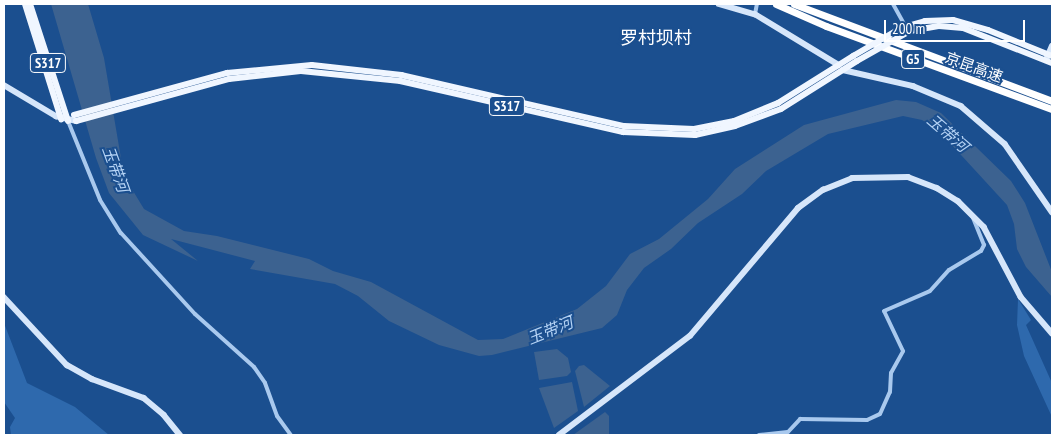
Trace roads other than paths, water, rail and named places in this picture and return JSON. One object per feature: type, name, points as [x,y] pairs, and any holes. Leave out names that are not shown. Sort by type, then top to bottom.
[{"type":"highway","name":"京昆高速","points":[[776,4],[826,26],[1052,109]]},
{"type":"highway","name":"京昆高速","points":[[794,4],[1052,102]]},
{"type":"main road","name":"S317","points":[[25,4],[65,119]]},
{"type":"main road","name":"S317","points":[[30,4],[65,119]]},
{"type":"main road","name":"S317","points":[[75,118],[242,70],[280,66],[334,67],[402,75],[610,124],[682,130],[724,124],[762,111],[841,68],[906,28],[939,26],[963,28],[1050,59]]},
{"type":"street","points":[[719,4],[755,14],[841,68],[896,81],[951,100],[976,117],[998,137],[1052,212]]},
{"type":"street","points":[[755,14],[757,4]]},
{"type":"street","points":[[893,4],[906,28]]},
{"type":"street","points":[[1050,59],[1052,46]]},
{"type":"street","points":[[4,85],[65,119],[75,118]]},
{"type":"street","points":[[65,119],[100,200],[121,233],[195,314],[254,367],[265,383],[277,416],[291,435]]},
{"type":"street","points":[[559,435],[690,336],[787,219],[829,187],[867,176],[908,177],[944,191],[972,212],[992,240],[1021,297],[1052,333]]},
{"type":"street","points":[[759,435],[788,432],[800,419],[867,420],[880,414],[890,392],[891,373],[903,351],[884,311],[930,291],[949,270],[983,249],[984,244],[972,212]]},
{"type":"street","points":[[4,296],[67,365],[92,379],[144,398],[157,407],[180,435]]},
{"type":"water","name":"玉带河","points":[[51,4],[88,4],[104,58],[124,176],[144,209],[184,231],[217,236],[309,259],[333,271],[371,282],[478,340],[503,339],[577,309],[606,286],[630,254],[659,239],[708,199],[735,169],[804,125],[896,100],[916,102],[941,113],[1011,181],[1025,203],[1052,272],[1052,297],[1026,267],[1017,249],[1014,224],[1007,205],[939,131],[922,120],[903,116],[828,134],[766,171],[742,194],[698,223],[671,249],[644,268],[627,290],[617,315],[602,328],[492,355],[479,356],[439,345],[389,321],[358,296],[335,284],[250,269],[255,261],[171,239],[198,261],[143,235],[109,193],[96,158]]},
{"type":"water","points":[[557,349],[568,358],[571,372],[567,376],[539,380],[534,352]]},
{"type":"water","points":[[584,365],[610,386],[584,407],[575,371],[579,366]]},
{"type":"water","points":[[572,382],[578,411],[554,428],[539,388]]},
{"type":"water","points":[[605,412],[609,416],[609,435],[573,435]]},
{"type":"district","name":"罗村坝村","points":[[656,38]]}]
